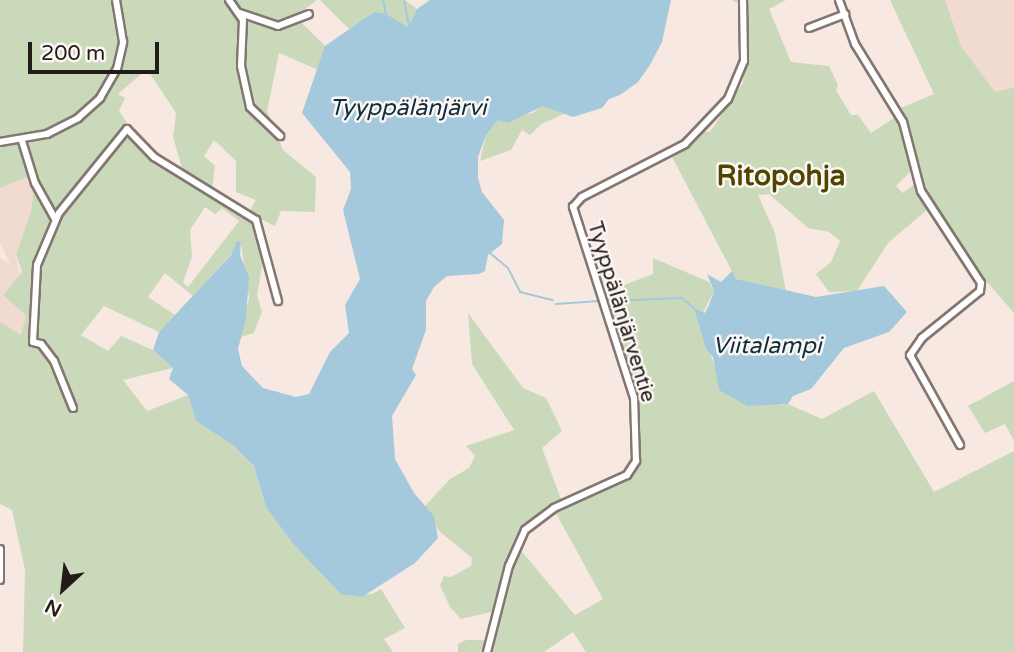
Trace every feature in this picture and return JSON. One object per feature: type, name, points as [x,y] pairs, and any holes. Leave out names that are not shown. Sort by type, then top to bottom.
[{"type":"street","points":[[0,142],[22,141],[78,118],[108,86],[123,42],[117,0]]},
{"type":"street","points":[[229,0],[243,20],[241,66],[250,107],[280,136]]},
{"type":"street","name":"Tyyppälänjärventie","points":[[487,652],[509,566],[525,530],[554,508],[627,475],[636,461],[634,398],[573,207],[582,197],[685,144],[728,99],[744,61],[743,0]]},
{"type":"street","points":[[839,0],[859,52],[903,122],[921,191],[981,283],[980,291],[922,338],[911,355],[960,445]]},
{"type":"street","points":[[238,12],[278,26],[309,14]]},
{"type":"street","points":[[809,29],[845,14]]},
{"type":"street","points":[[73,408],[54,361],[41,344],[33,342],[37,264],[55,219],[130,129],[154,157],[256,220],[278,301]]},
{"type":"street","points":[[22,141],[35,183],[55,219]]},
{"type":"street","points":[[0,550],[0,580]]},
{"type":"shaded area","points":[[945,0],[1014,0],[1014,87],[995,92],[961,46]]},
{"type":"shaded area","points":[[28,177],[34,187],[31,212],[16,254],[26,315],[21,336],[0,322],[0,258],[10,264],[0,242],[0,188]]},
{"type":"green space","points":[[0,0],[317,0],[295,16],[325,46],[318,70],[279,53],[267,111],[283,150],[316,177],[315,212],[281,211],[275,226],[256,217],[254,220],[263,261],[257,295],[262,312],[254,333],[241,337],[249,298],[241,243],[193,296],[165,273],[148,297],[175,315],[159,332],[104,306],[81,335],[108,351],[121,336],[153,350],[173,368],[123,380],[147,411],[188,395],[196,421],[234,446],[254,466],[266,507],[293,544],[341,593],[372,594],[381,589],[405,628],[384,639],[393,652],[23,652],[25,570],[12,510],[0,504],[0,322],[21,335],[26,315],[3,295],[22,272],[16,254],[31,212],[34,187],[28,177],[0,188]],"holes":[[[147,69],[176,113],[173,137],[182,168],[178,173],[148,154],[119,111],[125,98],[118,94]],[[214,140],[236,161],[236,192],[256,200],[248,214],[212,190],[215,166],[204,156]],[[205,207],[215,214],[222,208],[239,221],[188,287],[183,283],[192,256],[190,230]]]},
{"type":"green space","points":[[320,0],[405,0],[417,9],[408,27],[374,12],[350,30]]},
{"type":"green space","points":[[732,0],[786,0],[769,9],[791,62],[829,66],[838,85],[836,90],[851,115],[858,115],[871,133],[897,116],[901,123],[912,170],[896,186],[903,193],[916,183],[928,209],[888,243],[857,291],[829,292],[816,274],[831,262],[840,241],[829,232],[808,228],[769,194],[758,195],[775,233],[786,292],[736,279],[671,155],[704,131],[710,132],[743,83],[747,9]]},
{"type":"green space","points":[[890,0],[945,0],[961,46],[995,92],[1014,87],[1014,313],[973,266],[924,190],[901,108],[934,94]]},
{"type":"green space","points":[[543,105],[564,114],[541,124],[530,135],[522,130],[511,150],[480,161],[486,135],[498,120],[533,113]]},
{"type":"green space","points":[[653,258],[709,282],[714,291],[699,321],[715,367],[780,405],[788,404],[822,419],[874,391],[934,492],[1014,451],[1014,652],[586,652],[573,632],[544,652],[458,652],[458,644],[466,640],[487,640],[495,611],[461,619],[450,607],[440,585],[444,576],[451,577],[471,566],[472,558],[439,531],[425,506],[450,479],[469,468],[475,456],[466,446],[514,430],[472,364],[468,313],[523,388],[546,398],[562,431],[542,448],[561,499],[629,479],[640,455],[635,386],[604,299],[613,298],[611,290],[653,274]],"holes":[[[551,504],[603,599],[575,615],[514,542]]]},
{"type":"green space","points":[[1014,381],[1014,441],[1005,424],[985,433],[968,406]]},
{"type":"water","name":"Tyyppälänjärvi","points":[[430,0],[671,0],[662,42],[638,82],[620,95],[609,99],[602,108],[573,117],[543,106],[508,123],[498,120],[486,135],[478,157],[478,178],[482,192],[504,220],[502,244],[488,255],[485,271],[479,274],[447,276],[434,287],[426,301],[426,330],[412,369],[416,375],[392,416],[395,459],[414,493],[434,516],[438,538],[415,563],[362,597],[341,594],[293,544],[266,507],[254,466],[234,446],[196,421],[188,395],[169,379],[173,368],[153,350],[159,332],[231,255],[237,241],[241,242],[240,255],[249,277],[246,319],[238,349],[242,366],[263,388],[296,397],[309,394],[330,352],[349,333],[345,305],[360,279],[343,210],[351,189],[350,172],[302,113],[325,46],[374,12],[386,14],[408,27],[417,9]]},
{"type":"water","name":"Viitalampi","points":[[732,271],[736,279],[816,297],[884,286],[907,312],[889,332],[844,348],[811,389],[793,396],[788,404],[747,406],[719,390],[713,357],[706,349],[694,308],[705,313],[709,305],[714,291],[707,274],[721,282]]},
{"type":"waterway","points":[[383,0],[386,14]]},
{"type":"waterway","points":[[404,0],[409,26]]},
{"type":"waterway","points":[[490,253],[508,268],[520,292],[553,300]]},
{"type":"waterway","points":[[607,301],[682,298],[694,308]]},
{"type":"waterway","points":[[556,304],[599,301]]},
{"type":"district","name":"Ritopohja","points":[[781,176]]}]
